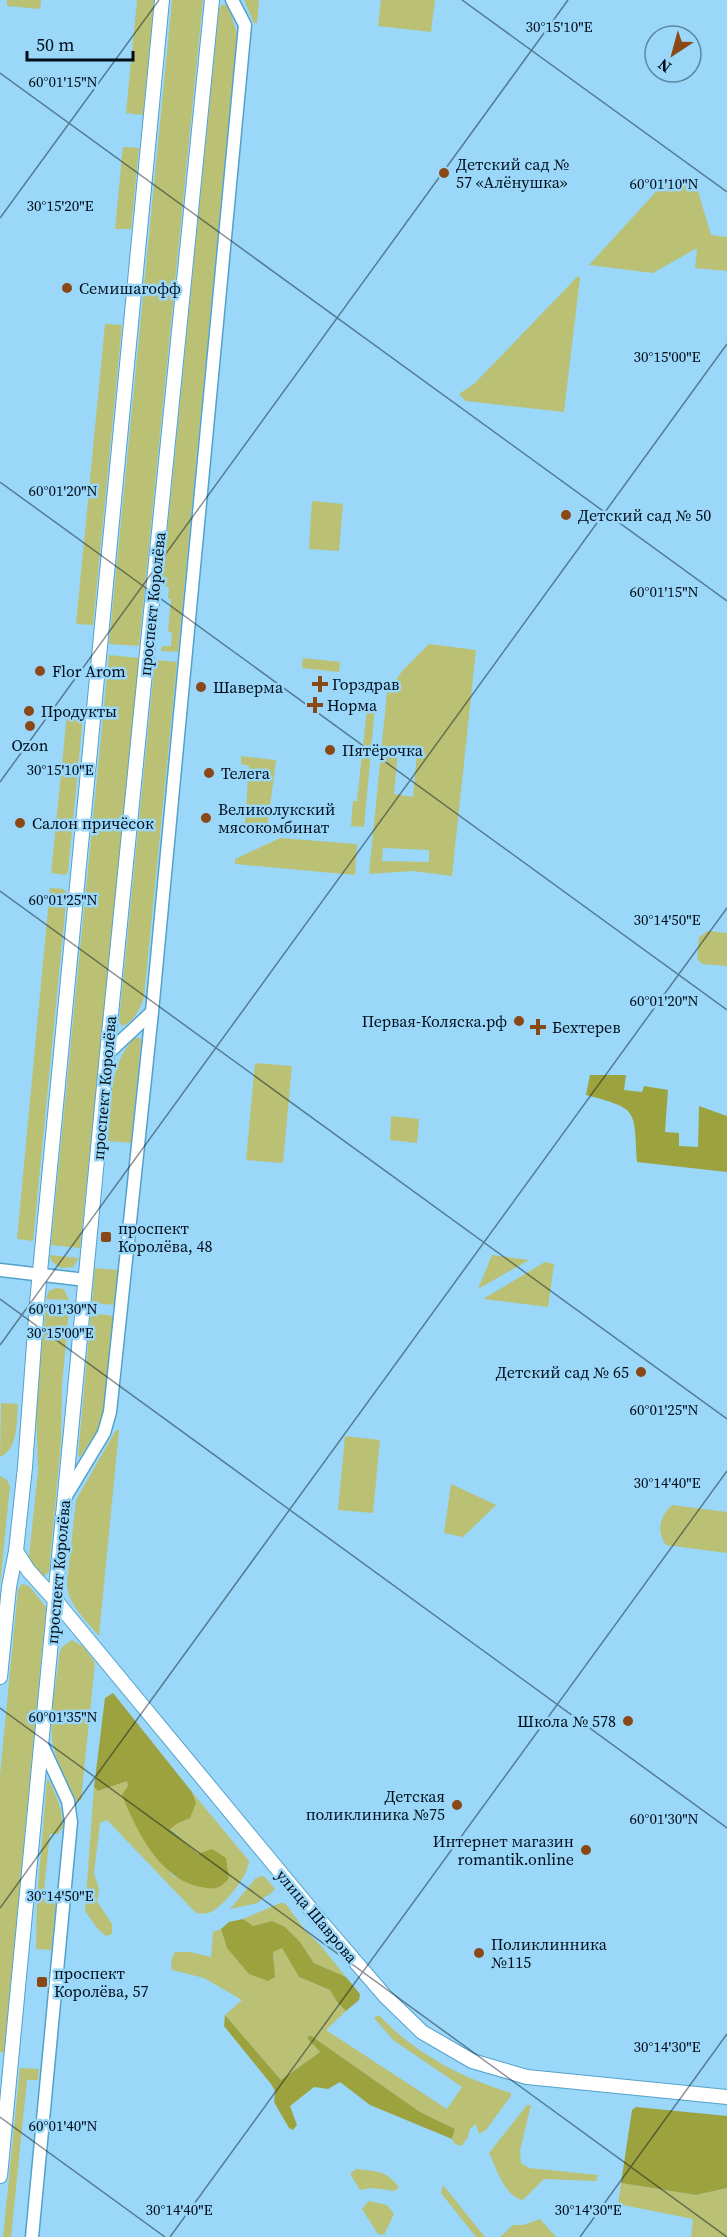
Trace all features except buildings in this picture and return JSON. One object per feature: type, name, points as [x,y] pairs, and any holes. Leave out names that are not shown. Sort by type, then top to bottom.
[{"type":"street","points":[[0,1677],[9,1587],[16,1551],[40,1275],[162,0]]},
{"type":"street","name":"проспект Королёва","points":[[0,2176],[107,1054],[212,0]]},
{"type":"street","points":[[65,1497],[104,1433],[110,1412],[152,1012],[245,25],[232,0]]},
{"type":"street","points":[[107,1054],[152,1012]]},
{"type":"street","points":[[0,1270],[86,1280]]},
{"type":"street","name":"улица Шаврова","points":[[16,1551],[28,1570],[323,1924],[385,1996],[422,2032],[472,2061],[526,2077],[727,2097]]},
{"type":"street","points":[[32,2237],[71,1822],[68,1801],[42,1745]]},
{"type":"green space","points":[[7,0],[41,0],[40,9],[7,6]]},
{"type":"green space","points":[[137,0],[154,0],[143,115],[126,113]]},
{"type":"green space","points":[[172,0],[203,0],[139,646],[109,644]]},
{"type":"green space","points":[[244,0],[259,0],[257,23],[254,23]]},
{"type":"green space","points":[[381,0],[435,0],[431,32],[378,26]]},
{"type":"green space","points":[[223,4],[228,7],[237,33],[178,652],[161,651],[162,646],[171,646],[172,632],[168,632],[171,599],[168,599],[169,587],[162,586],[219,9]]},
{"type":"green space","points":[[123,147],[139,148],[131,229],[115,229]]},
{"type":"green space","points":[[664,183],[697,188],[711,235],[727,237],[727,271],[695,268],[697,248],[653,273],[589,265]]},
{"type":"green space","points":[[578,276],[580,278],[564,412],[466,401],[459,394],[475,383]]},
{"type":"green space","points":[[105,324],[122,325],[93,625],[76,624]]},
{"type":"green space","points":[[312,501],[343,504],[339,551],[309,549]]},
{"type":"green space","points":[[429,644],[476,650],[452,876],[413,871],[369,874],[387,692],[403,670]],"holes":[[[398,750],[417,752],[413,797],[394,794]],[[383,848],[429,850],[429,862],[382,861]]]},
{"type":"green space","points":[[109,655],[139,658],[80,1248],[51,1245]]},
{"type":"green space","points":[[303,658],[340,662],[339,672],[302,668]]},
{"type":"green space","points":[[155,660],[177,662],[144,997],[130,1022],[122,1026],[119,1021]]},
{"type":"green space","points":[[368,699],[375,707],[364,827],[351,826],[353,801],[357,801]]},
{"type":"green space","points":[[67,714],[83,716],[68,872],[65,875],[51,873]]},
{"type":"green space","points":[[241,756],[276,760],[268,823],[244,835],[249,766],[241,764]]},
{"type":"green space","points":[[280,838],[357,844],[355,875],[235,864],[235,859]]},
{"type":"green space","points":[[50,888],[63,889],[67,892],[33,1241],[17,1239]]},
{"type":"green space","points":[[708,931],[727,933],[727,966],[702,964],[697,958],[699,937]]},
{"type":"green space","points":[[135,1038],[140,1038],[141,1041],[131,1143],[108,1141],[115,1073],[126,1048]]},
{"type":"green space","points":[[255,1063],[292,1066],[283,1163],[246,1160]]},
{"type":"green space","points":[[590,1075],[626,1075],[624,1090],[642,1092],[644,1086],[668,1090],[665,1132],[679,1133],[679,1146],[698,1147],[699,1106],[727,1116],[727,1172],[637,1162],[634,1121],[625,1108],[586,1095]]},
{"type":"green space","points":[[391,1116],[419,1119],[417,1143],[390,1140]]},
{"type":"green space","points":[[50,1255],[79,1258],[73,1267],[61,1268],[51,1261]]},
{"type":"green space","points":[[492,1255],[529,1260],[478,1289]]},
{"type":"green space","points":[[545,1262],[554,1264],[548,1307],[483,1299]]},
{"type":"green space","points":[[95,1268],[118,1270],[115,1305],[92,1303]]},
{"type":"green space","points":[[56,1288],[64,1289],[69,1300],[46,1299],[49,1291]]},
{"type":"green space","points":[[46,1308],[69,1310],[62,1385],[61,1441],[49,1572],[44,1576],[34,1568],[29,1556],[38,1471],[36,1403]]},
{"type":"green space","points":[[91,1313],[114,1316],[104,1412],[98,1430],[80,1457],[78,1456]]},
{"type":"green space","points":[[1,1403],[18,1404],[14,1441],[11,1448],[0,1457]]},
{"type":"green space","points":[[116,1430],[119,1430],[99,1636],[74,1605],[67,1583],[76,1500]]},
{"type":"green space","points":[[345,1436],[380,1440],[373,1513],[338,1510]]},
{"type":"green space","points":[[0,1476],[7,1480],[10,1486],[0,1585]]},
{"type":"green space","points":[[451,1484],[496,1505],[463,1537],[444,1533]]},
{"type":"green space","points":[[672,1505],[727,1512],[727,1553],[666,1545],[660,1529],[662,1519]]},
{"type":"green space","points":[[22,1584],[29,1586],[46,1607],[4,2053],[0,2052],[0,1775],[18,1589]]},
{"type":"green space","points":[[72,1640],[84,1647],[95,1663],[81,1800],[77,1802],[57,1760],[52,1735],[52,1712],[59,1655],[62,1647]]},
{"type":"green space","points":[[113,1693],[192,1792],[196,1803],[190,1818],[170,1829],[198,1854],[212,1849],[226,1858],[229,1878],[220,1886],[206,1888],[186,1882],[173,1875],[151,1852],[134,1823],[122,1795],[128,1786],[127,1781],[98,1791],[94,1787],[105,1698]]},
{"type":"green space","points":[[47,1780],[59,1803],[63,1827],[58,1834],[50,1834],[43,1899],[56,1901],[51,1950],[36,1949],[37,1899]]},
{"type":"green space","points":[[127,1780],[148,1846],[173,1876],[196,1886],[198,1855],[170,1828],[196,1803],[192,1792],[249,1861],[245,1874],[235,1890],[216,1909],[204,1914],[196,1913],[107,1820],[100,1823],[94,1873],[99,1889],[97,1901],[112,1924],[112,1934],[106,1936],[85,1911],[94,1787],[99,1791]]},
{"type":"green space","points":[[265,1877],[275,1889],[258,1903],[230,1909],[255,1879]]},
{"type":"green space","points":[[285,1903],[346,1977],[314,1963],[300,1942],[272,1921],[253,1927],[243,1919]]},
{"type":"green space","points":[[243,1919],[253,1926],[272,1921],[285,1927],[300,1942],[314,1963],[346,1977],[360,1994],[359,2000],[346,2011],[330,1990],[299,1977],[282,1948],[273,1952],[275,1977],[268,1981],[249,1974],[227,1948],[221,1929],[229,1922]]},
{"type":"green space","points":[[221,1929],[227,1948],[274,1961],[273,1952],[282,1947],[299,1977],[330,1990],[346,2011],[326,2030],[447,2109],[462,2087],[393,2040],[374,2018],[379,2015],[408,2041],[440,2063],[475,2080],[511,2093],[511,2096],[486,2130],[479,2134],[476,2124],[470,2129],[468,2137],[461,2146],[455,2144],[452,2139],[455,2129],[420,2112],[310,2035],[307,2038],[320,2052],[281,2080],[225,2015],[242,2000],[204,1978],[172,1970],[171,1960],[175,1952],[190,1952],[211,1957],[213,1932]]},
{"type":"green space","points":[[225,2015],[281,2080],[320,2052],[307,2038],[310,2035],[420,2112],[455,2129],[452,2139],[370,2105],[340,2082],[328,2089],[314,2087],[290,2106],[297,2125],[293,2130],[289,2128],[274,2102],[275,2091],[271,2084],[224,2026]]},
{"type":"green space","points":[[20,2068],[39,2069],[38,2080],[27,2080],[11,2237],[3,2237]]},
{"type":"green space","points":[[527,2105],[531,2105],[520,2151],[521,2163],[529,2168],[598,2175],[596,2181],[544,2179],[523,2200],[511,2194],[489,2153]]},
{"type":"green space","points":[[636,2107],[727,2116],[727,2188],[696,2195],[621,2183],[632,2110]]},
{"type":"green space","points":[[356,2169],[385,2174],[399,2187],[395,2191],[372,2188],[360,2190],[350,2174]]},
{"type":"green space","points":[[621,2183],[696,2195],[727,2188],[727,2237],[691,2237],[693,2219],[618,2204]]},
{"type":"green space","points":[[443,2185],[485,2237],[476,2237],[441,2193]]},
{"type":"green space","points":[[369,2201],[387,2205],[394,2214],[384,2235],[378,2234],[362,2209]]},
{"type":"green space","points":[[540,2219],[556,2237],[500,2237],[513,2225],[523,2225]]},
{"type":"place","name":"Детский сад № 57 «Алёнушка»","points":[[444,173]]},
{"type":"place","name":"Семишагофф","points":[[67,288]]},
{"type":"place","name":"Детский сад № 50","points":[[566,515]]},
{"type":"place","name":"Flor Arom","points":[[40,671]]},
{"type":"place","name":"Горздрав","points":[[320,684]]},
{"type":"place","name":"Шаверма","points":[[201,687]]},
{"type":"place","name":"Норма","points":[[315,705]]},
{"type":"place","name":"Продукты","points":[[29,711]]},
{"type":"place","name":"Ozon","points":[[30,726]]},
{"type":"place","name":"Пятёрочка","points":[[330,750]]},
{"type":"place","name":"Телега","points":[[209,773]]},
{"type":"place","name":"Великолукский мясокомбинат","points":[[206,818]]},
{"type":"place","name":"Салон причёсок","points":[[20,823]]},
{"type":"place","name":"Первая-Коляска.рф","points":[[519,1021]]},
{"type":"place","name":"Бехтерев","points":[[538,1027]]},
{"type":"place","name":"проспект Королёва, 48","points":[[106,1237]]},
{"type":"place","name":"Детский сад № 65","points":[[641,1372]]},
{"type":"place","name":"Школа № 578","points":[[628,1721]]},
{"type":"place","name":"Детская поликлиника №75","points":[[457,1805]]},
{"type":"place","name":"Интернет магазин romantik.online","points":[[586,1850]]},
{"type":"place","name":"Поликлинника №115","points":[[479,1953]]},
{"type":"place","name":"проспект Королёва, 57","points":[[42,1982]]}]
